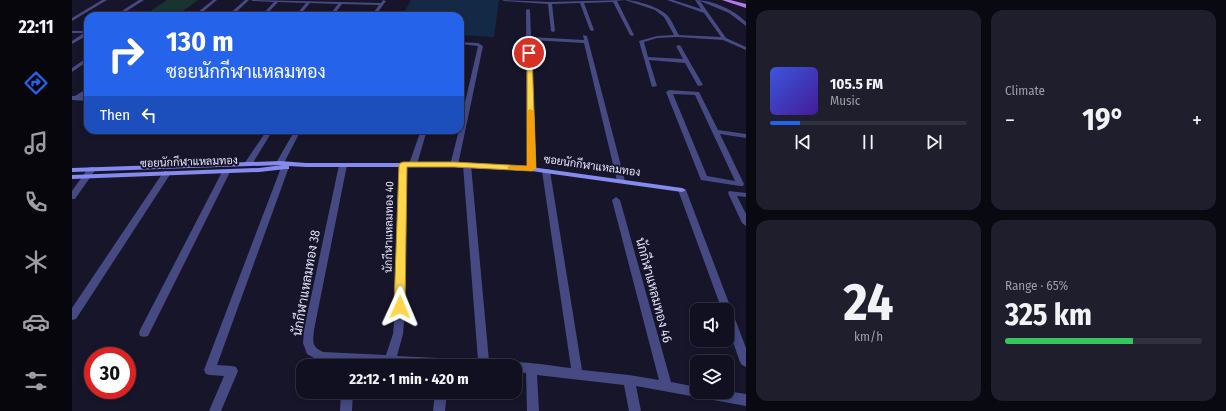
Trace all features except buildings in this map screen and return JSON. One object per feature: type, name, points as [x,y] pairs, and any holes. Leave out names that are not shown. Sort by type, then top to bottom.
[{"type":"main road","points":[[723,0],[746,6]]},
{"type":"main road","points":[[734,0],[746,6]]},
{"type":"street","points":[[85,12],[105,0]]},
{"type":"street","points":[[122,12],[142,0]]},
{"type":"street","points":[[200,12],[215,0]]},
{"type":"street","points":[[234,12],[247,0]]},
{"type":"street","points":[[253,0],[309,2],[352,0],[383,2]]},
{"type":"street","points":[[314,0],[340,3],[383,2]]},
{"type":"street","points":[[504,0],[550,4],[623,0]]},
{"type":"street","points":[[627,0],[661,12],[666,16],[677,36]]},
{"type":"street","points":[[669,0],[705,12]]},
{"type":"street","points":[[696,0],[724,39]]},
{"type":"street","points":[[701,0],[726,9],[740,18],[746,25]]},
{"type":"street","points":[[267,12],[277,1]]},
{"type":"street","points":[[615,1],[632,35]]},
{"type":"street","points":[[300,12],[309,2]]},
{"type":"street","points":[[376,12],[383,2]]},
{"type":"street","points":[[334,12],[340,3]]},
{"type":"street","points":[[582,3],[592,30]]},
{"type":"street","points":[[550,4],[553,31]]},
{"type":"street","points":[[528,10],[532,169]]},
{"type":"street","points":[[72,20],[84,13]]},
{"type":"street","points":[[72,32],[84,32]]},
{"type":"street","points":[[72,43],[84,35]]},
{"type":"street","points":[[654,86],[641,41],[657,37],[677,36],[724,39],[746,49]]},
{"type":"street","points":[[529,38],[586,39],[621,181]]},
{"type":"street","points":[[464,44],[481,46],[464,121]]},
{"type":"street","points":[[678,46],[685,61],[700,85]]},
{"type":"street","points":[[646,58],[685,61]]},
{"type":"street","points":[[72,70],[84,62]]},
{"type":"street","points":[[74,98],[84,92]]},
{"type":"street","points":[[669,92],[697,93],[716,132],[740,184],[704,178],[669,92]]},
{"type":"street","points":[[74,98],[84,99]]},
{"type":"street","points":[[716,132],[746,136]]},
{"type":"street","points":[[248,164],[267,134]]},
{"type":"street","points":[[215,411],[232,371],[210,370],[283,165],[296,134]]},
{"type":"street","points":[[413,164],[423,134]]},
{"type":"street","points":[[454,165],[461,134]]},
{"type":"street","name":"ซอยนักกีฬาแหลมทอง","points":[[72,170],[248,164],[467,165],[532,169],[682,190],[724,303]]},
{"type":"street","name":"นักกีฬาแหลมทอง 40","points":[[391,359],[398,334],[399,322],[403,164]]},
{"type":"street","name":"ซอยนักกีฬาแหลมทอง","points":[[72,177],[226,172],[283,165]]},
{"type":"street","name":"นักกีฬาแหลมทอง 38","points":[[331,359],[321,357],[310,351],[308,343],[309,330],[343,165]]},
{"type":"street","points":[[467,165],[483,359]]},
{"type":"street","points":[[72,197],[92,169]]},
{"type":"street","points":[[546,171],[577,373]]},
{"type":"street","points":[[144,333],[226,172]]},
{"type":"street","points":[[72,316],[167,173]]},
{"type":"street","points":[[746,195],[732,193],[746,224]]},
{"type":"street","name":"นักกีฬาแหลมทอง 46","points":[[616,200],[667,387]]},
{"type":"street","points":[[734,329],[746,362]]},
{"type":"street","points":[[522,367],[629,380],[690,391]]},
{"type":"street","points":[[531,368],[533,411]]},
{"type":"street","points":[[629,380],[635,411]]},
{"type":"street","points":[[734,398],[746,400]]},
{"type":"street","points":[[346,399],[346,411]]},
{"type":"street","points":[[439,411],[440,399]]},
{"type":"green space","points":[[167,0],[198,0],[182,12],[149,12]]},
{"type":"water","points":[[411,0],[499,0],[494,37],[464,35],[464,12],[404,12]]},
{"type":"slow traffic","points":[[511,168],[532,169],[530,111]]},
{"type":"route","points":[[400,307],[403,164],[532,169],[529,53]]}]
